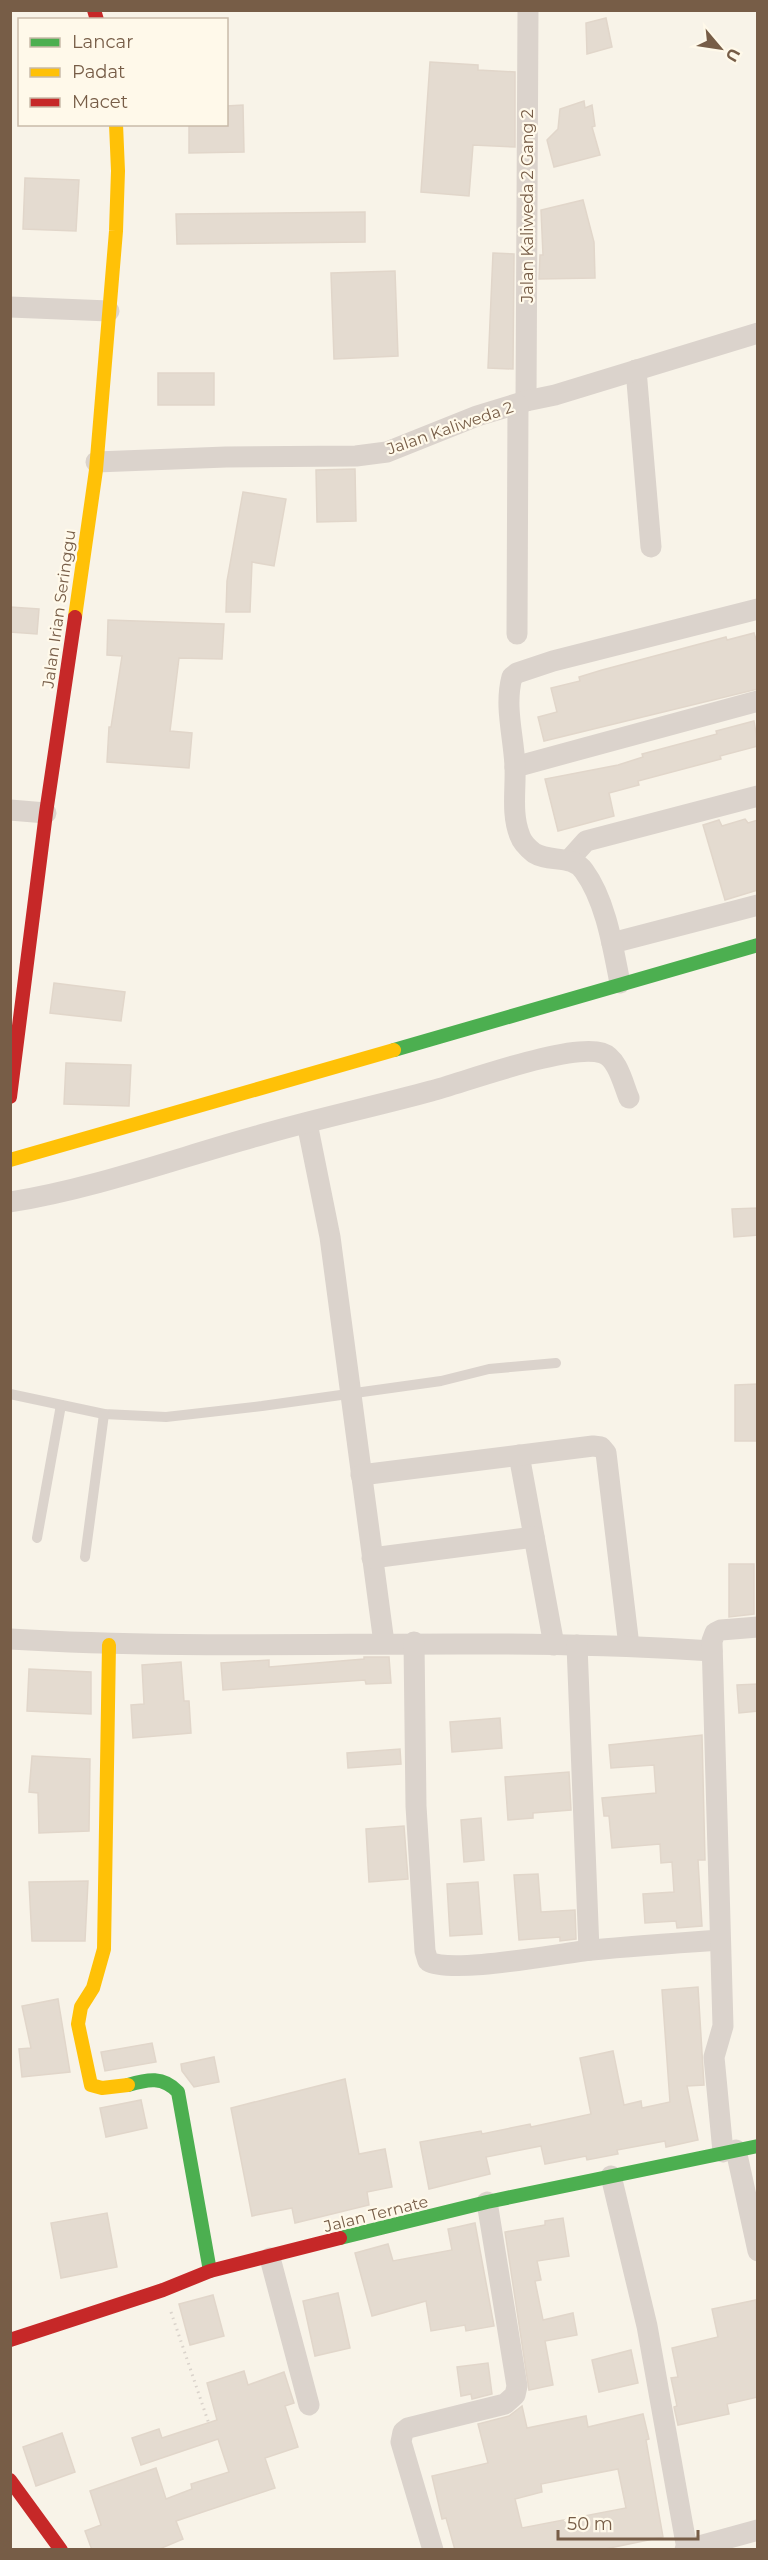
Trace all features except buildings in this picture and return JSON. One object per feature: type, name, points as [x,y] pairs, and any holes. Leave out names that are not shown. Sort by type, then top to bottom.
[{"type":"street","name":"Jalan Kaliweda 2 Gang 2","points":[[517,634],[528,10]]},
{"type":"street","name":"Jalan Irian Seringgu","points":[[10,1097],[24,964],[96,462],[117,231],[116,126]]},
{"type":"street","points":[[10,307],[109,311]]},
{"type":"street","name":"Jalan Kaliweda 2","points":[[96,462],[226,457],[356,456],[387,452],[477,416],[555,395],[758,333]]},
{"type":"street","points":[[636,370],[651,547]]},
{"type":"street","points":[[620,983],[609,929],[584,870],[569,860],[545,858],[535,853],[520,835],[514,802],[515,766],[508,706],[512,677],[517,673],[553,661],[758,609]]},
{"type":"street","points":[[515,766],[758,700]]},
{"type":"street","points":[[569,860],[586,841],[758,796]]},
{"type":"street","points":[[10,810],[46,813]]},
{"type":"street","points":[[612,943],[758,904]]},
{"type":"street","points":[[10,1160],[758,945]]},
{"type":"street","points":[[10,1202],[131,1174],[560,1054],[603,1053],[613,1059],[629,1098]]},
{"type":"street","points":[[307,1123],[330,1238],[384,1642]]},
{"type":"street","points":[[361,1475],[593,1446],[601,1447],[606,1453],[629,1646]]},
{"type":"street","points":[[519,1455],[555,1645]]},
{"type":"street","points":[[372,1558],[534,1537]]},
{"type":"street","points":[[758,1627],[721,1630],[715,1633],[712,1651],[723,2026],[714,2057],[730,2151],[758,2252]]},
{"type":"street","points":[[10,1639],[109,1645],[414,1642],[629,1646],[712,1651]]},
{"type":"street","points":[[414,1642],[418,1851],[425,1951],[428,1961],[441,1966],[477,1964],[589,1950],[720,1940]]},
{"type":"street","points":[[109,1645],[104,1948],[93,1988],[81,2007],[78,2024],[89,2081],[96,2088],[109,2088],[159,2078],[173,2084],[178,2092],[210,2271]]},
{"type":"street","points":[[577,1645],[589,1950]]},
{"type":"street","name":"Jalan Ternate","points":[[10,2340],[163,2290],[210,2271],[270,2258],[488,2202],[758,2146]]},
{"type":"street","points":[[611,2176],[647,2326],[686,2549],[758,2530]]},
{"type":"street","points":[[433,2550],[401,2442],[403,2432],[408,2428],[505,2404],[515,2395],[517,2386],[488,2202]]},
{"type":"street","points":[[270,2258],[309,2405]]},
{"type":"street","points":[[10,2480],[61,2550]]},
{"type":"lane","points":[[10,1394],[104,1414],[166,1417],[262,1406],[441,1381],[489,1370],[556,1363]]},
{"type":"lane","points":[[37,1538],[61,1405]]},
{"type":"lane","points":[[85,1557],[104,1414]]},
{"type":"path","points":[[163,2290],[209,2424]]},
{"type":"traffic: fast","points":[[394,1050],[758,945]]},
{"type":"traffic: fast","points":[[128,2085],[155,2080],[167,2083],[178,2092],[210,2271]]},
{"type":"traffic: fast","points":[[340,2238],[487,2202],[758,2146]]},
{"type":"traffic: slow","points":[[75,617],[96,470],[116,231],[118,171],[116,126]]},
{"type":"traffic: slow","points":[[10,1160],[394,1050]]},
{"type":"traffic: slow","points":[[109,1645],[104,1949],[93,1988],[81,2007],[78,2024],[91,2085],[102,2088],[128,2085]]},
{"type":"traffic: jam","points":[[94,10],[96,18]]},
{"type":"traffic: jam","points":[[10,1097],[46,813],[75,617]]},
{"type":"traffic: jam","points":[[10,2340],[163,2290],[210,2271],[340,2238]]},
{"type":"traffic: jam","points":[[10,2480],[61,2550]]}]
